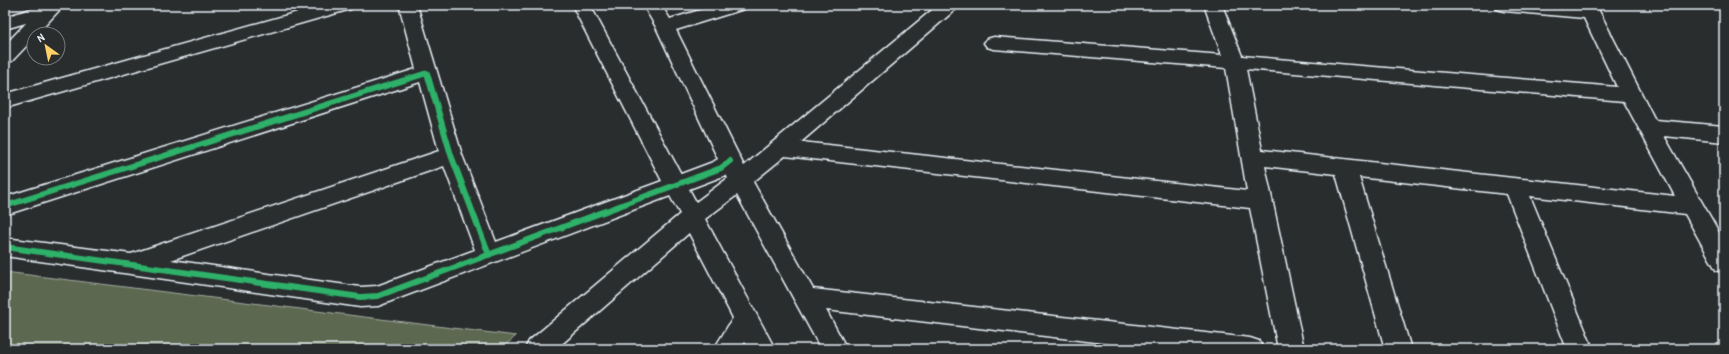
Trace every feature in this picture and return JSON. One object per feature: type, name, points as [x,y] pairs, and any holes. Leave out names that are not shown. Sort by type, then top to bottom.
[{"type":"street","points":[[5,101],[344,5]]},
{"type":"street","points":[[408,5],[451,155],[488,255]]},
{"type":"street","points":[[581,5],[683,182],[693,216],[762,349]]},
{"type":"street","points":[[652,5],[666,27],[726,164],[741,180],[834,349]]},
{"type":"street","points":[[666,27],[737,5]]},
{"type":"street","points":[[538,349],[693,216],[781,148],[949,5]]},
{"type":"street","points":[[1212,5],[1235,62],[1260,201],[1291,349]]},
{"type":"street","points":[[1504,5],[1589,9],[1648,127],[1724,263]]},
{"type":"street","points":[[5,23],[52,8]]},
{"type":"street","points":[[5,56],[52,8]]},
{"type":"street","points":[[994,43],[1631,95]]},
{"type":"street","points":[[5,206],[427,73]]},
{"type":"street","points":[[1648,127],[1724,134]]},
{"type":"street","points":[[781,148],[1260,201]]},
{"type":"street","points":[[131,264],[451,155]]},
{"type":"street","points":[[1252,157],[1692,206]]},
{"type":"street","points":[[5,247],[360,297],[378,296],[683,182],[726,164]]},
{"type":"street","points":[[1345,167],[1398,349]]},
{"type":"street","points":[[1515,186],[1580,349]]},
{"type":"street","points":[[806,298],[1250,349]]},
{"type":"street","points":[[727,349],[746,319]]},
{"type":"green space","points":[[5,272],[516,336],[501,349],[5,349]]},
{"type":"cycle path","points":[[5,206],[427,73],[451,155],[489,255]]},
{"type":"cycle path","points":[[5,247],[360,297],[378,296],[721,168],[730,161]]}]
